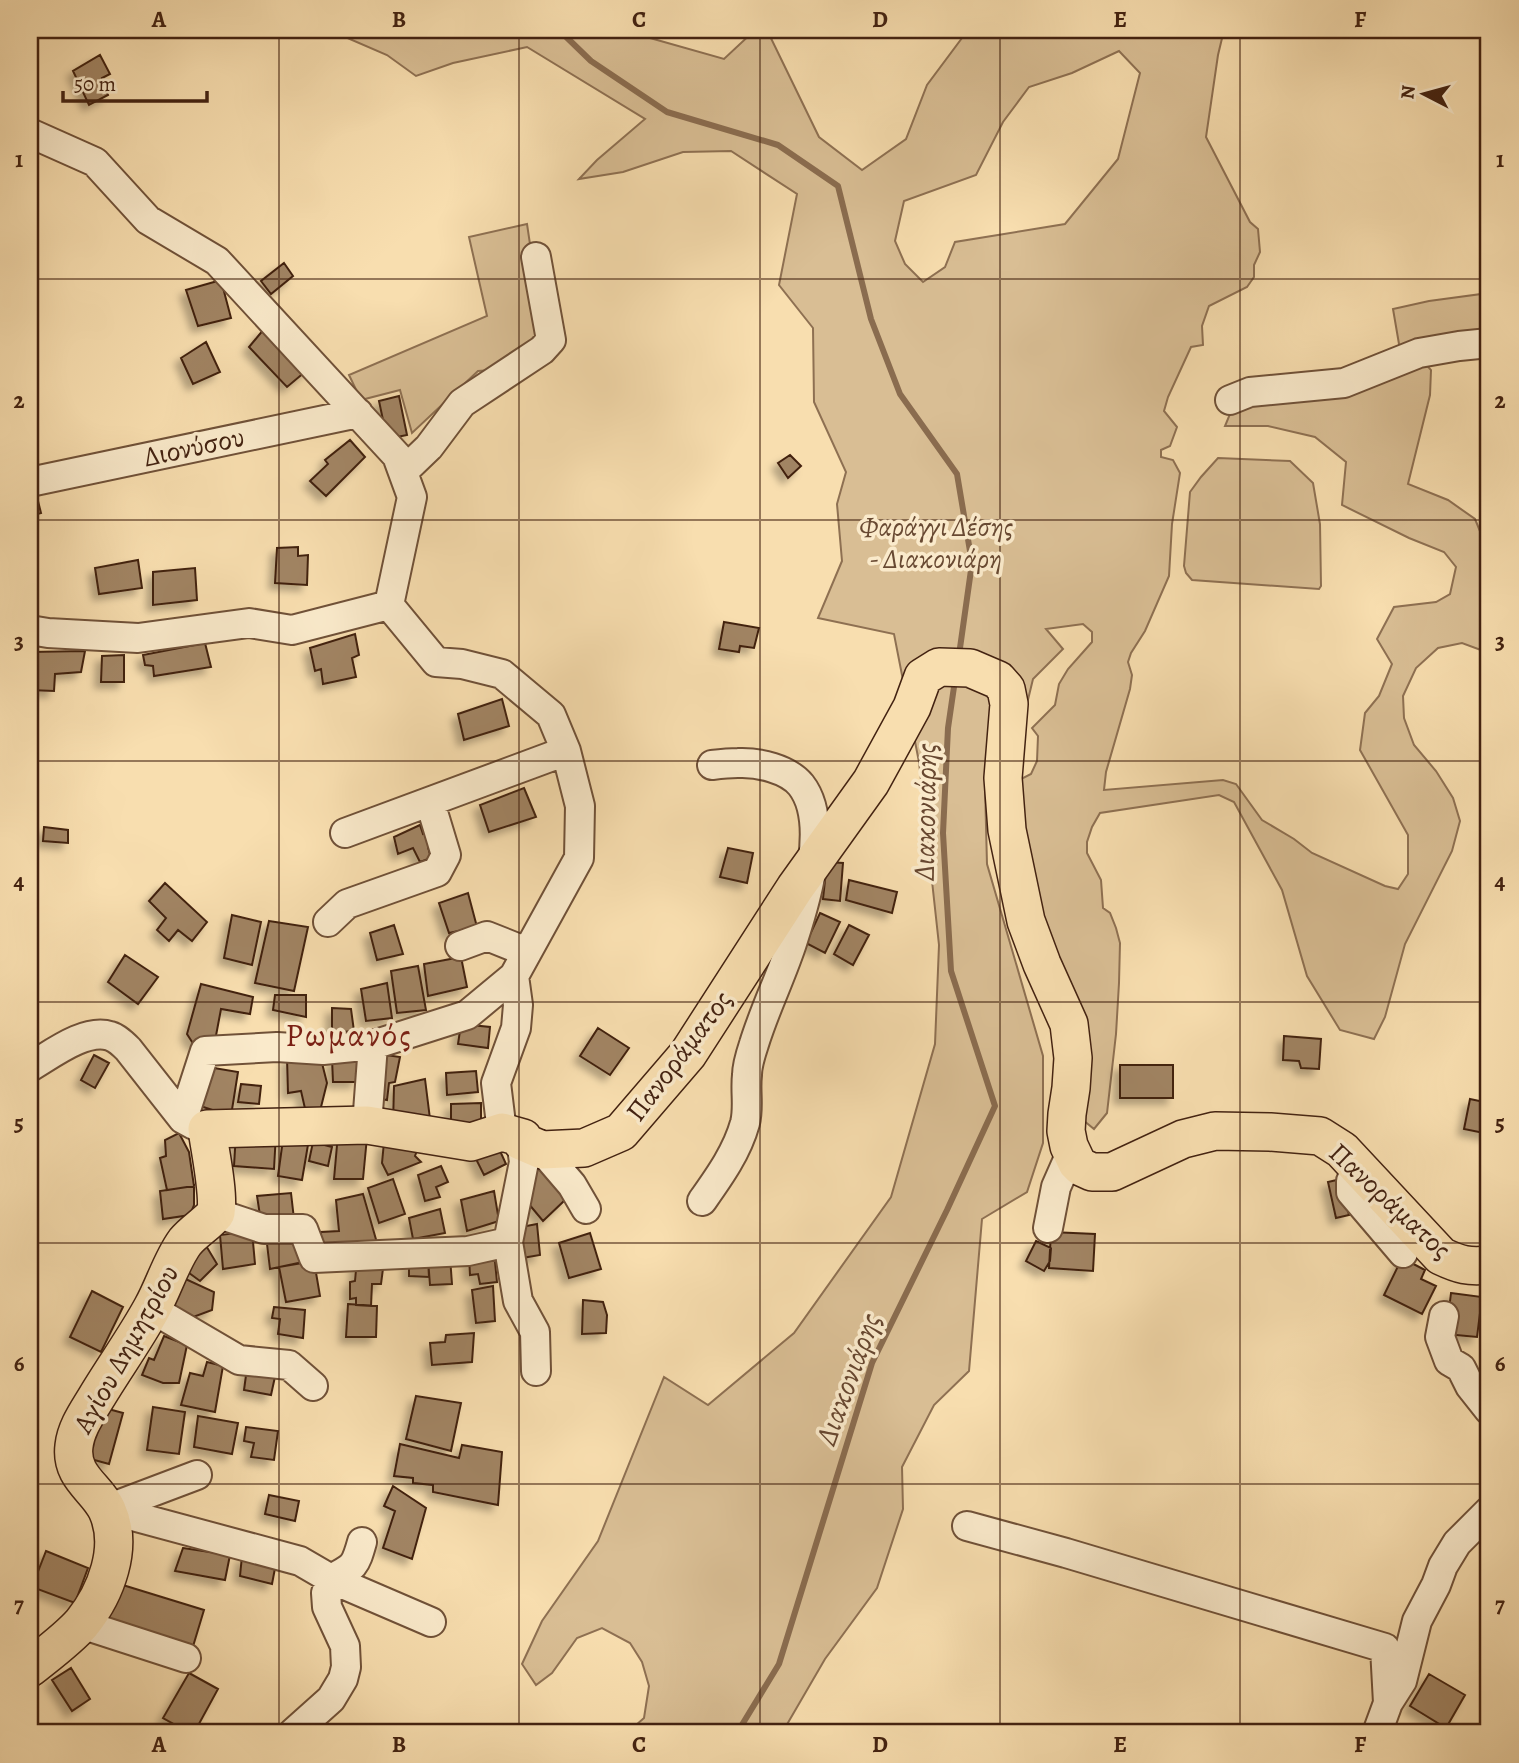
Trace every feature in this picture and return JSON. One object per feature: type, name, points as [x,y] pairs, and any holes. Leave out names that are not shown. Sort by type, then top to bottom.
[{"type":"main road","name":"Πανοράματος","points":[[195,1124],[367,1125],[471,1142],[522,1141],[584,1148],[621,1132],[688,1054],[795,888],[871,782],[912,707],[923,677],[939,667],[960,667],[998,680],[1006,690],[1009,704],[1003,778],[1007,830],[1026,921],[1065,1013],[1071,1034],[1072,1074],[1066,1124],[1068,1140],[1077,1163],[1092,1172],[1121,1169],[1173,1143],[1222,1131],[1320,1136],[1342,1150],[1441,1256],[1458,1265],[1489,1265]]},
{"type":"main road","points":[[195,1124],[215,1186],[216,1213]]},
{"type":"main road","name":"Αγίου Δημητρίου","points":[[30,1668],[81,1624],[105,1586],[113,1554],[114,1534],[107,1509],[79,1471],[73,1449],[76,1434],[152,1309],[181,1248],[216,1213]]},
{"type":"street","points":[[30,133],[95,162],[148,220],[217,261],[397,456],[412,497],[389,605]]},
{"type":"street","points":[[403,472],[429,447],[462,403],[542,350],[551,340],[536,257]]},
{"type":"street","points":[[1230,400],[1250,392],[1343,383],[1419,353],[1489,343]]},
{"type":"street","name":"Διονύσου","points":[[30,482],[358,413]]},
{"type":"street","points":[[30,630],[138,638],[248,624],[292,630],[389,605]]},
{"type":"street","points":[[195,1124],[205,1051],[276,1047],[323,1050],[373,1045],[467,1015],[521,964],[579,858],[580,806],[566,751],[551,715],[502,674],[462,664],[436,662],[389,605]]},
{"type":"street","points":[[345,833],[566,751]]},
{"type":"street","points":[[702,1201],[729,1163],[745,1123],[747,1074],[754,1044],[793,941],[806,892],[815,831],[809,799],[801,785],[792,778],[759,765],[740,762],[712,765]]},
{"type":"street","points":[[328,922],[348,904],[438,872],[446,855],[430,802]]},
{"type":"street","points":[[460,946],[487,936],[521,964]]},
{"type":"street","points":[[521,964],[516,1028],[496,1083],[522,1141],[524,1161],[509,1242],[518,1301],[535,1332],[536,1371]]},
{"type":"street","points":[[30,1067],[79,1038],[110,1036],[128,1049],[195,1124]]},
{"type":"street","points":[[367,1125],[373,1045]]},
{"type":"street","points":[[522,1141],[572,1185],[586,1209]]},
{"type":"street","points":[[1048,1228],[1056,1187],[1072,1153]]},
{"type":"street","points":[[1359,1167],[1351,1181],[1351,1192],[1403,1254]]},
{"type":"street","points":[[216,1213],[264,1229],[303,1229],[314,1258],[468,1251],[509,1242]]},
{"type":"street","points":[[152,1309],[239,1360],[289,1365],[313,1386]]},
{"type":"street","points":[[1444,1316],[1440,1338],[1449,1361],[1461,1368],[1470,1386],[1489,1410]]},
{"type":"street","points":[[107,1509],[197,1475]]},
{"type":"street","points":[[107,1509],[300,1561],[331,1579],[431,1622]]},
{"type":"street","points":[[1377,1733],[1388,1703],[1402,1681],[1417,1621],[1443,1566],[1457,1544],[1489,1511]]},
{"type":"street","points":[[967,1526],[1385,1648],[1388,1703]]},
{"type":"street","points":[[293,1733],[331,1699],[343,1679],[345,1646],[327,1607],[326,1593],[331,1579],[351,1568],[362,1542]]},
{"type":"street","points":[[81,1624],[186,1658]]},
{"type":"green space","name":"Φαράγγι Δέσης - Διακονιάρη","points":[[329,30],[629,30],[724,59],[755,30],[767,30],[819,137],[862,170],[906,139],[927,85],[968,30],[1224,30],[1206,137],[1250,222],[1258,229],[1260,252],[1254,265],[1254,277],[1247,287],[1209,306],[1202,326],[1203,345],[1191,347],[1168,397],[1164,411],[1177,427],[1170,446],[1161,450],[1161,457],[1173,460],[1180,473],[1172,524],[1169,576],[1128,662],[1132,675],[1130,689],[1106,772],[1104,790],[1223,780],[1236,784],[1262,820],[1312,853],[1385,886],[1398,889],[1408,874],[1408,835],[1360,750],[1365,713],[1379,696],[1392,664],[1377,639],[1394,607],[1436,602],[1450,594],[1456,567],[1444,552],[1342,505],[1346,462],[1315,437],[1268,426],[1225,426],[1232,409],[1423,361],[1431,370],[1430,395],[1408,484],[1448,500],[1475,519],[1489,553],[1489,653],[1462,643],[1438,648],[1416,668],[1403,696],[1404,718],[1414,745],[1436,771],[1453,798],[1460,821],[1452,851],[1405,944],[1385,1017],[1374,1039],[1340,1030],[1307,976],[1282,890],[1234,802],[1219,795],[1100,813],[1087,842],[1087,853],[1101,880],[1103,908],[1110,913],[1120,943],[1116,1034],[1107,1113],[1094,1129],[1083,1120],[1029,912],[1017,781],[1031,774],[1037,761],[1038,736],[1032,728],[1055,705],[1059,684],[1068,669],[1092,642],[1092,632],[1083,624],[1046,629],[1063,649],[1033,679],[1018,741],[985,786],[987,864],[1043,1056],[1043,1143],[1027,1192],[982,1219],[969,1371],[934,1405],[902,1467],[903,1509],[877,1588],[825,1659],[782,1733],[627,1733],[644,1718],[649,1686],[642,1662],[630,1643],[602,1628],[577,1638],[552,1673],[536,1685],[522,1664],[542,1621],[598,1541],[664,1377],[708,1405],[794,1333],[891,1197],[935,1044],[939,945],[919,762],[894,634],[818,618],[842,561],[837,504],[846,472],[814,402],[813,328],[779,285],[797,194],[731,151],[683,152],[623,172],[579,179],[645,119],[527,47],[453,63],[416,76],[387,55]],"holes":[[[1119,51],[1140,73],[1118,159],[1065,224],[955,242],[945,267],[923,282],[905,264],[895,241],[904,201],[976,175],[1003,122],[1029,87],[1072,73]]]},
{"type":"green space","points":[[527,224],[544,338],[506,369],[478,371],[412,433],[400,390],[361,400],[349,375],[487,316],[469,237]]},
{"type":"green space","points":[[1489,293],[1489,339],[1406,353],[1399,344],[1393,309]]},
{"type":"green space","points":[[1218,458],[1290,461],[1313,483],[1320,524],[1319,589],[1192,580],[1186,573],[1184,566],[1190,492]]},
{"type":"building","points":[[100,55],[110,74],[102,78],[108,95],[89,105],[73,71]]},
{"type":"building","points":[[284,263],[293,276],[271,294],[261,281]]},
{"type":"building","points":[[221,280],[231,318],[198,326],[186,290]]},
{"type":"building","points":[[264,329],[312,366],[287,387],[249,347]]},
{"type":"building","points":[[206,342],[220,372],[193,384],[181,358]]},
{"type":"building","points":[[399,396],[407,435],[387,439],[379,401]]},
{"type":"building","points":[[350,440],[365,457],[326,496],[310,481],[328,464],[325,460]]},
{"type":"building","points":[[790,455],[801,466],[788,478],[778,463]]},
{"type":"building","points":[[36,493],[41,513],[30,516],[30,494]]},
{"type":"building","points":[[298,547],[298,556],[308,555],[307,585],[275,583],[277,548]]},
{"type":"building","points":[[138,560],[142,588],[99,594],[95,568]]},
{"type":"building","points":[[195,568],[197,600],[153,605],[153,572]]},
{"type":"building","points":[[724,622],[759,628],[754,648],[740,646],[739,652],[719,649]]},
{"type":"building","points":[[355,634],[359,655],[352,658],[356,677],[323,684],[321,669],[315,671],[310,648]]},
{"type":"building","points":[[205,643],[211,667],[154,676],[153,666],[145,665],[143,655]]},
{"type":"building","points":[[85,651],[81,672],[55,674],[54,691],[30,690],[30,652]]},
{"type":"building","points":[[124,655],[124,682],[101,682],[102,656]]},
{"type":"building","points":[[502,699],[509,726],[464,740],[458,714]]},
{"type":"building","points":[[524,788],[536,817],[489,832],[480,805]]},
{"type":"building","points":[[420,825],[423,834],[429,832],[433,843],[428,847],[431,858],[420,862],[413,848],[398,854],[394,837]]},
{"type":"building","points":[[44,827],[68,830],[68,843],[43,841]]},
{"type":"building","points":[[728,848],[753,853],[747,883],[720,877]]},
{"type":"building","points":[[827,862],[843,863],[840,901],[823,899]]},
{"type":"building","points":[[849,880],[897,892],[892,913],[846,900]]},
{"type":"building","points":[[165,883],[207,922],[192,941],[178,930],[169,941],[157,930],[166,918],[149,901]]},
{"type":"building","points":[[468,893],[477,927],[449,933],[439,903]]},
{"type":"building","points":[[820,913],[840,922],[825,953],[806,943]]},
{"type":"building","points":[[232,915],[261,922],[252,965],[224,958]]},
{"type":"building","points":[[269,921],[308,927],[294,991],[255,983]]},
{"type":"building","points":[[394,925],[403,954],[377,960],[370,933]]},
{"type":"building","points":[[849,925],[869,935],[853,965],[834,954]]},
{"type":"building","points":[[125,955],[158,977],[138,1004],[108,982]]},
{"type":"building","points":[[461,957],[467,987],[428,996],[424,964]]},
{"type":"building","points":[[418,966],[426,1010],[397,1013],[391,971]]},
{"type":"building","points":[[387,983],[392,1018],[366,1021],[361,989]]},
{"type":"building","points":[[201,984],[253,997],[250,1014],[221,1009],[215,1041],[194,1045],[187,1034]]},
{"type":"building","points":[[275,995],[306,995],[306,1017],[273,1010]]},
{"type":"building","points":[[332,1008],[351,1009],[354,1031],[332,1033]]},
{"type":"building","points":[[461,1024],[490,1027],[488,1048],[458,1044]]},
{"type":"building","points":[[598,1028],[629,1048],[610,1075],[580,1056]]},
{"type":"building","points":[[1284,1036],[1321,1039],[1319,1069],[1301,1068],[1299,1061],[1283,1060]]},
{"type":"building","points":[[379,1054],[400,1057],[395,1082],[389,1083],[387,1100],[375,1098]]},
{"type":"building","points":[[94,1055],[109,1063],[95,1088],[81,1080]]},
{"type":"building","points":[[320,1055],[327,1083],[320,1111],[306,1113],[301,1091],[288,1093],[287,1058]]},
{"type":"building","points":[[366,1058],[366,1073],[356,1074],[357,1082],[333,1082],[332,1059]]},
{"type":"building","points":[[1120,1065],[1173,1065],[1173,1098],[1120,1098]]},
{"type":"building","points":[[208,1067],[238,1072],[231,1116],[194,1104]]},
{"type":"building","points":[[476,1071],[478,1092],[447,1095],[446,1073]]},
{"type":"building","points":[[425,1079],[430,1119],[393,1124],[394,1086]]},
{"type":"building","points":[[241,1084],[261,1086],[259,1104],[238,1102]]},
{"type":"building","points":[[1470,1099],[1489,1103],[1489,1134],[1464,1129]]},
{"type":"building","points":[[481,1103],[481,1126],[451,1127],[451,1104]]},
{"type":"building","points":[[284,1132],[310,1133],[302,1180],[278,1176]]},
{"type":"building","points":[[179,1133],[189,1152],[194,1186],[167,1190],[160,1158],[166,1156],[165,1140]]},
{"type":"building","points":[[236,1133],[276,1133],[274,1169],[234,1166]]},
{"type":"building","points":[[338,1134],[367,1137],[363,1179],[334,1179]]},
{"type":"building","points":[[313,1142],[332,1147],[328,1166],[309,1161]]},
{"type":"building","points":[[384,1142],[419,1145],[415,1156],[421,1162],[388,1175],[382,1163]]},
{"type":"building","points":[[496,1142],[506,1164],[484,1175],[473,1153]]},
{"type":"building","points":[[441,1166],[448,1182],[436,1187],[440,1197],[425,1201],[418,1175]]},
{"type":"building","points":[[537,1168],[552,1178],[566,1199],[543,1221],[523,1197]]},
{"type":"building","points":[[393,1179],[405,1214],[379,1223],[368,1188]]},
{"type":"building","points":[[1341,1179],[1349,1215],[1336,1218],[1328,1182]]},
{"type":"building","points":[[194,1186],[194,1205],[190,1215],[163,1219],[160,1191]]},
{"type":"building","points":[[494,1191],[499,1221],[467,1231],[461,1200]]},
{"type":"building","points":[[291,1193],[294,1219],[261,1222],[257,1196]]},
{"type":"building","points":[[363,1194],[377,1243],[320,1251],[321,1232],[339,1231],[336,1200]]},
{"type":"building","points":[[440,1209],[445,1233],[413,1239],[409,1218]]},
{"type":"building","points":[[537,1224],[540,1255],[522,1258],[516,1228]]},
{"type":"building","points":[[252,1231],[255,1264],[223,1269],[220,1235]]},
{"type":"building","points":[[1051,1232],[1095,1234],[1093,1271],[1049,1268]]},
{"type":"building","points":[[590,1233],[601,1269],[569,1278],[559,1243]]},
{"type":"building","points":[[202,1239],[217,1264],[200,1281],[181,1267]]},
{"type":"building","points":[[302,1240],[303,1262],[270,1269],[267,1244]]},
{"type":"building","points":[[1036,1241],[1051,1248],[1050,1261],[1044,1271],[1026,1261]]},
{"type":"building","points":[[494,1252],[497,1282],[480,1284],[478,1274],[470,1275],[469,1256]]},
{"type":"building","points":[[450,1257],[452,1284],[430,1285],[428,1259]]},
{"type":"building","points":[[1402,1258],[1425,1270],[1421,1279],[1436,1286],[1422,1314],[1384,1295]]},
{"type":"building","points":[[357,1259],[384,1261],[381,1284],[372,1284],[371,1306],[356,1305],[356,1298],[350,1299],[350,1282],[355,1281]]},
{"type":"building","points":[[409,1259],[428,1259],[429,1277],[409,1276]]},
{"type":"building","points":[[314,1261],[320,1296],[286,1302],[279,1267]]},
{"type":"building","points":[[179,1276],[214,1292],[212,1310],[188,1319],[165,1304]]},
{"type":"building","points":[[493,1286],[495,1321],[476,1323],[472,1290]]},
{"type":"building","points":[[92,1291],[123,1307],[101,1352],[70,1337]]},
{"type":"building","points":[[1451,1293],[1482,1297],[1477,1337],[1446,1334]]},
{"type":"building","points":[[583,1300],[603,1302],[607,1315],[606,1333],[582,1334]]},
{"type":"building","points":[[348,1304],[377,1306],[376,1337],[346,1337]]},
{"type":"building","points":[[274,1307],[305,1310],[303,1338],[278,1334],[280,1319],[272,1318]]},
{"type":"building","points":[[474,1333],[472,1362],[432,1365],[430,1343],[445,1342],[446,1335]]},
{"type":"building","points":[[164,1336],[187,1345],[179,1383],[163,1383],[142,1375],[149,1358],[154,1360]]},
{"type":"building","points":[[207,1362],[223,1366],[215,1412],[181,1405],[190,1373],[203,1376]]},
{"type":"building","points":[[247,1368],[276,1372],[271,1395],[244,1390]]},
{"type":"building","points":[[416,1396],[461,1403],[451,1451],[406,1439]]},
{"type":"building","points":[[101,1407],[123,1413],[109,1464],[87,1458]]},
{"type":"building","points":[[153,1407],[185,1412],[179,1454],[147,1450]]},
{"type":"building","points":[[198,1416],[238,1423],[232,1454],[194,1447]]},
{"type":"building","points":[[246,1427],[278,1431],[274,1460],[251,1457],[254,1443],[244,1441]]},
{"type":"building","points":[[400,1444],[459,1458],[462,1445],[502,1452],[498,1505],[433,1492],[433,1485],[413,1483],[413,1478],[394,1476]]},
{"type":"building","points":[[393,1486],[426,1508],[412,1559],[383,1548],[395,1511],[384,1506]]},
{"type":"building","points":[[269,1495],[299,1501],[295,1521],[265,1514]]},
{"type":"building","points":[[183,1548],[230,1555],[225,1580],[175,1571]]},
{"type":"building","points":[[46,1551],[88,1568],[75,1603],[32,1587]]},
{"type":"building","points":[[242,1556],[276,1563],[272,1584],[240,1576]]},
{"type":"building","points":[[113,1582],[204,1610],[191,1653],[100,1624]]},
{"type":"building","points":[[71,1668],[90,1699],[72,1711],[52,1680]]},
{"type":"building","points":[[189,1673],[218,1689],[194,1733],[163,1718]]},
{"type":"building","points":[[1429,1674],[1465,1695],[1446,1728],[1410,1706]]},
{"type":"waterway","name":"Διακονιάρης","points":[[559,30],[591,61],[667,112],[778,145],[838,186],[871,319],[900,394],[957,474],[972,563],[959,655]]},
{"type":"waterway","name":"Διακονιάρης","points":[[737,1733],[779,1664],[872,1363],[995,1106],[951,971],[943,833],[948,728],[955,680]]},
{"type":"district","name":"Ρωμανός","points":[[349,1035]]}]
